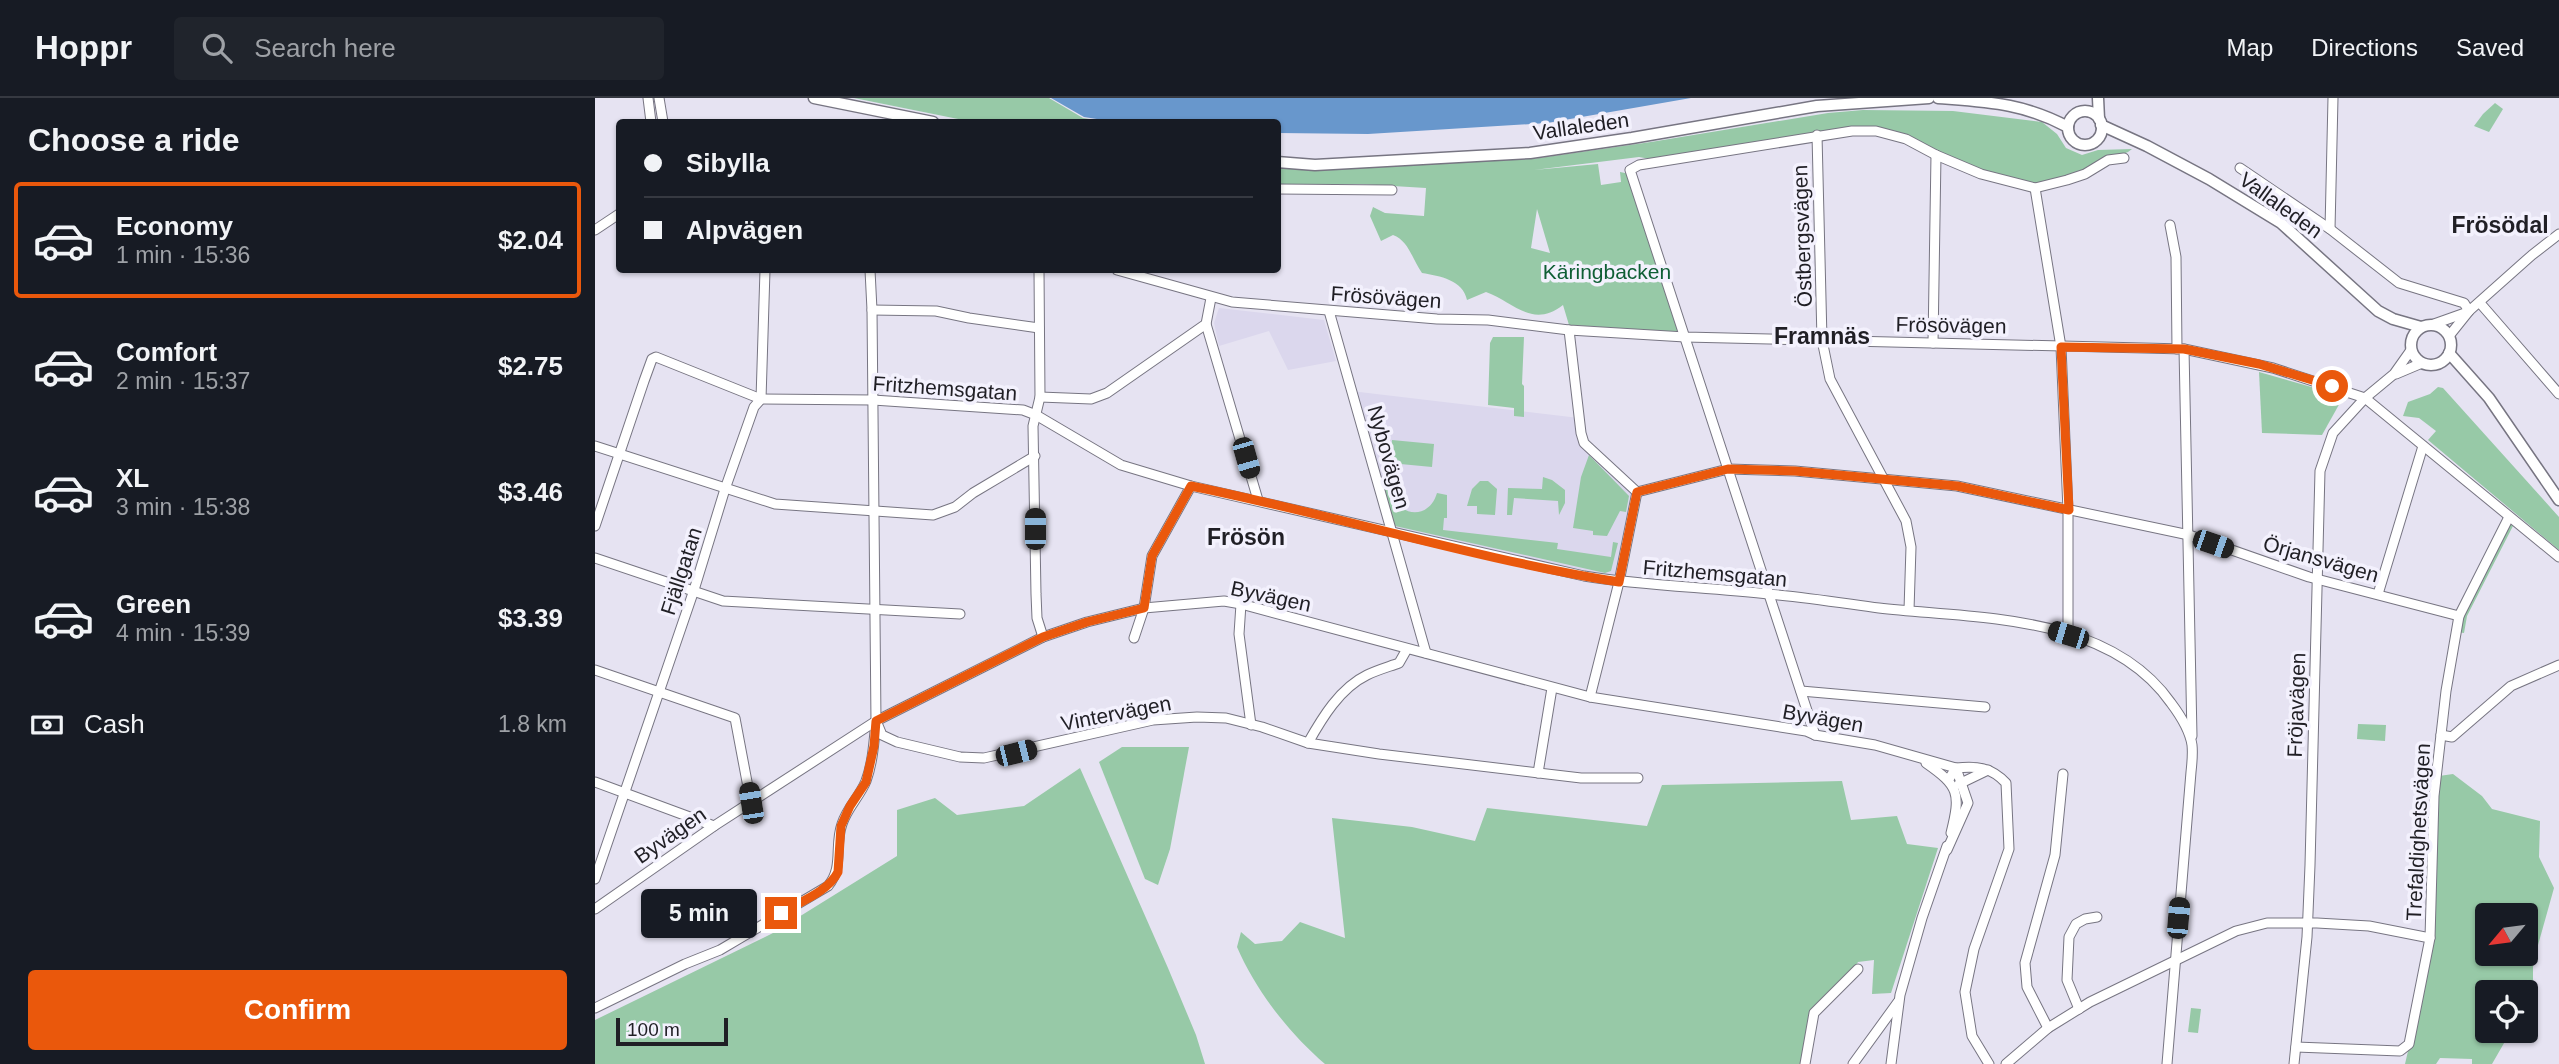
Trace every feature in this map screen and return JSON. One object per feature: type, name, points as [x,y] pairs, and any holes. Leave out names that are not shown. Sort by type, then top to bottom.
[{"type":"main road","points":[[814,98],[918,119]]},
{"type":"main road","points":[[842,98],[865,108]]},
{"type":"main road","name":"Vallaleden","points":[[1281,162],[1315,164],[1530,153],[1817,106],[1929,98]]},
{"type":"main road","points":[[1938,98],[2011,104],[2045,115],[2068,127],[2071,139],[2079,144],[2089,145],[2096,141],[2101,131],[2098,98]]},
{"type":"main road","points":[[2068,127],[2091,98]]},
{"type":"main road","points":[[2045,115],[2091,112],[2100,122]]},
{"type":"main road","name":"Vallaleden","points":[[2100,122],[2209,179],[2281,223],[2378,311],[2393,319],[2421,327]]},
{"type":"main road","name":"Vallaleden","points":[[2096,141],[2133,141]]},
{"type":"main road","name":"Vallaleden","points":[[2393,319],[2405,334],[2411,348]]},
{"type":"main road","points":[[2434,324],[2440,326],[2449,336],[2451,344],[2445,358],[2434,365],[2422,363],[2411,348],[2413,335],[2421,327],[2434,324]]},
{"type":"main road","points":[[2445,358],[2468,374],[2496,408],[2559,500]]},
{"type":"street","points":[[647,98],[650,119]]},
{"type":"street","points":[[659,98],[662,119]]},
{"type":"street","points":[[2330,229],[2333,98]]},
{"type":"street","points":[[1815,735],[1630,170],[1639,165],[1852,131],[1876,131],[1906,139],[1981,174],[2035,188],[2085,174],[2108,160],[2124,158]]},
{"type":"street","name":"Östbergsvägen","points":[[1817,135],[1822,340],[1831,379],[1885,479],[1910,533],[1909,610]]},
{"type":"street","points":[[1933,343],[1936,155]]},
{"type":"street","points":[[2240,168],[2330,229],[2399,283],[2464,303],[2469,311]]},
{"type":"street","points":[[2035,188],[2061,347],[2069,510],[2068,635]]},
{"type":"street","points":[[1281,189],[1392,190]]},
{"type":"street","points":[[595,230],[616,216]]},
{"type":"street","points":[[2170,225],[2176,257],[2189,535],[2192,744]]},
{"type":"street","points":[[2449,336],[2469,311],[2559,234]]},
{"type":"street","name":"Fjällgatan","points":[[595,879],[694,590],[725,489],[754,407],[761,399],[765,273]]},
{"type":"street","points":[[595,1008],[720,950],[828,886],[838,872],[841,826],[866,782],[876,721],[870,273]]},
{"type":"street","points":[[1039,273],[1040,397],[1033,426],[1035,593],[1037,618],[1043,637]]},
{"type":"street","name":"Frösövägen","points":[[1127,273],[1212,298],[1251,305],[1437,319],[1487,320],[1569,330],[1685,337],[2181,349],[2273,368],[2365,398],[2559,557]]},
{"type":"street","points":[[1212,298],[1206,324],[1258,500]]},
{"type":"street","points":[[2480,303],[2559,394]]},
{"type":"street","points":[[872,310],[936,311],[1039,328]]},
{"type":"street","name":"Nybovägen","points":[[1329,311],[1426,653]]},
{"type":"street","points":[[2434,324],[2469,311]]},
{"type":"street","points":[[1040,397],[1091,398],[1107,393],[1206,324]]},
{"type":"street","points":[[1569,330],[1584,443],[1637,492],[1619,582],[1590,697]]},
{"type":"street","name":"Fröjavägen","points":[[2294,1064],[2307,923],[2320,471],[2333,433],[2365,398],[2394,374],[2411,348]]},
{"type":"street","name":"Fritzhemsgatan","points":[[619,454],[650,364],[656,357],[761,399],[873,400],[1023,410],[1121,465],[1191,486],[1584,576],[1619,582],[1769,594],[2014,621],[2068,635],[2113,652],[2138,667],[2161,688],[2180,715],[2192,744],[2192,772],[2167,1064]]},
{"type":"street","name":"Fröjavägen","points":[[2394,374],[2422,363]]},
{"type":"street","points":[[595,446],[775,504],[933,514],[955,507],[972,492],[1035,456]]},
{"type":"street","points":[[2378,594],[2423,446]]},
{"type":"street","points":[[595,526],[619,454]]},
{"type":"street","name":"Örjansvägen","points":[[1637,492],[1728,469],[1795,471],[1957,486],[2189,535],[2318,578],[2459,616]]},
{"type":"street","points":[[1134,638],[1144,608],[1152,556],[1191,486]]},
{"type":"street","name":"Trefaldighetsvägen","points":[[2296,1047],[2400,1051],[2406,1049],[2417,1014],[2430,938],[2434,796],[2459,616],[2509,517]]},
{"type":"street","points":[[595,558],[723,601],[960,614]]},
{"type":"street","name":"Byvägen","points":[[595,909],[714,826],[876,721],[1043,637],[1087,622],[1144,608],[1224,601],[1241,604],[1590,697],[1806,731],[1815,735],[1875,745],[1956,768],[1976,766],[1988,770]]},
{"type":"street","points":[[1241,604],[1239,634],[1251,725]]},
{"type":"street","points":[[1308,743],[1322,718],[1356,681],[1399,663],[1407,649]]},
{"type":"street","points":[[2441,735],[2452,737],[2511,686],[2559,665]]},
{"type":"street","points":[[595,670],[735,718],[751,803]]},
{"type":"street","points":[[1538,773],[1552,688]]},
{"type":"street","points":[[1801,691],[1985,707]]},
{"type":"street","name":"Vintervägen","points":[[876,721],[882,735],[897,742],[960,757],[984,758],[1153,720],[1197,717],[1226,718],[1308,743],[1581,778],[1638,778]]},
{"type":"street","name":"Byvägen","points":[[1921,759],[1955,783]]},
{"type":"street","points":[[1891,1064],[1899,1000],[1922,918],[1947,850],[1957,810],[1956,768]]},
{"type":"street","points":[[1955,783],[1988,770],[1996,772],[2006,783],[2009,849],[1974,949],[1965,992],[1972,1036],[1989,1064]]},
{"type":"street","points":[[2048,1028],[2027,987],[2025,963],[2055,855],[2063,774]]},
{"type":"street","points":[[595,782],[714,826]]},
{"type":"street","points":[[2079,1009],[2067,980],[2069,937],[2077,924],[2097,917]]},
{"type":"street","points":[[2006,1064],[2048,1028],[2079,1009],[2237,932],[2267,923],[2369,926],[2430,938]]},
{"type":"street","points":[[1805,1064],[1814,1013],[1858,970]]},
{"type":"street","points":[[1853,1064],[1899,1000]]},
{"type":"shaded area","points":[[1219,308],[1324,320],[1336,361],[1288,370],[1269,331],[1219,346],[1214,323]]},
{"type":"shaded area","points":[[1351,391],[1579,418],[1584,443],[1634,488],[1619,582],[1392,532]]},
{"type":"green space","points":[[854,98],[1049,98],[1089,119],[958,119]]},
{"type":"green space","points":[[2495,103],[2503,109],[2489,132],[2474,126],[2483,114]]},
{"type":"green space","name":"Käringbacken","points":[[1863,110],[1953,111],[2042,122],[2057,134],[2066,148],[2082,155],[2098,150],[2132,149],[2072,176],[2036,184],[1971,166],[1895,131],[1846,127],[1650,159],[1639,157],[1534,170],[1598,164],[1601,185],[1621,182],[1620,172],[1630,174],[1681,332],[1569,325],[1563,305],[1552,312],[1532,314],[1486,292],[1467,300],[1465,293],[1456,283],[1422,273],[1407,246],[1398,238],[1393,235],[1381,241],[1370,216],[1373,207],[1385,213],[1424,216],[1426,188],[1360,184],[1281,185],[1281,167],[1312,169],[1532,159],[1828,113]],"holes":[[[1537,209],[1550,253],[1531,248]]]},
{"type":"green space","points":[[1493,337],[1524,337],[1524,417],[1514,416],[1514,408],[1488,405],[1490,343]]},
{"type":"green space","points":[[2259,372],[2339,398],[2341,401],[2322,435],[2262,433]]},
{"type":"green space","points":[[2438,387],[2443,388],[2559,517],[2559,550],[2428,440],[2436,431],[2419,418],[2403,416],[2408,402],[2430,394]]},
{"type":"green space","points":[[1392,440],[1434,444],[1432,467],[1390,463]]},
{"type":"green space","points":[[1589,455],[1629,496],[1626,512],[1620,511],[1607,536],[1593,535],[1593,531],[1573,528],[1581,477]]},
{"type":"green space","points":[[1543,477],[1565,490],[1565,503],[1559,515],[1558,501],[1514,498],[1512,515],[1507,515],[1508,488],[1542,489]]},
{"type":"green space","points":[[1480,481],[1488,481],[1497,489],[1495,515],[1477,514],[1477,506],[1467,506],[1472,489]]},
{"type":"green space","points":[[1382,483],[1398,484],[1391,486],[1393,496],[1398,504],[1411,512],[1426,509],[1433,503],[1437,493],[1447,495],[1447,518],[1444,518],[1443,530],[1558,543],[1557,549],[1611,557],[1613,542],[1618,543],[1611,571],[1605,573],[1395,526]]},
{"type":"green space","points":[[2509,517],[2515,522],[2467,616],[2464,633],[2457,632]]},
{"type":"green space","points":[[2358,724],[2386,725],[2385,741],[2357,739]]},
{"type":"green space","points":[[1122,747],[1189,747],[1170,849],[1158,885],[1145,879],[1099,762]]},
{"type":"green space","points":[[1080,768],[1168,968],[1205,1064],[595,1064],[595,1020],[773,933],[897,856],[897,810],[935,798],[957,815],[1024,806]]},
{"type":"green space","points":[[2453,774],[2482,796],[2492,809],[2540,821],[2539,857],[2554,888],[2538,945],[2538,903],[2475,903],[2475,966],[2533,966],[2533,980],[2475,980],[2475,1043],[2504,1043],[2492,1064],[2472,1064],[2472,1059],[2440,1058],[2436,1064],[2405,1064],[2432,948],[2439,776]]},
{"type":"green space","points":[[1842,781],[1851,820],[1897,816],[1907,844],[1938,848],[1891,993],[1872,994],[1874,960],[1858,962],[1849,976],[1848,984],[1814,1020],[1807,1064],[1325,1064],[1275,1010],[1237,947],[1241,932],[1255,944],[1282,941],[1300,922],[1345,938],[1332,818],[1412,827],[1475,841],[1487,808],[1647,826],[1662,785]]},
{"type":"green space","points":[[2191,1008],[2201,1009],[2198,1033],[2188,1032]]},
{"type":"water","points":[[1051,98],[1691,98],[1547,123],[1368,134],[1281,133],[1281,119],[1084,117]]},
{"type":"district","name":"Frösödal","points":[[2500,225]]},
{"type":"district","name":"Framnäs","points":[[1822,336]]},
{"type":"district","name":"Frösön","points":[[1246,537]]},
{"type":"route","points":[[781,913],[828,886],[838,872],[841,826],[866,782],[876,721],[1043,637],[1087,622],[1144,608],[1152,556],[1191,486],[1438,544],[1619,582],[1637,492],[1728,469],[1795,471],[1957,486],[2069,510],[2061,347],[2184,349],[2259,364],[2332,386]]}]
